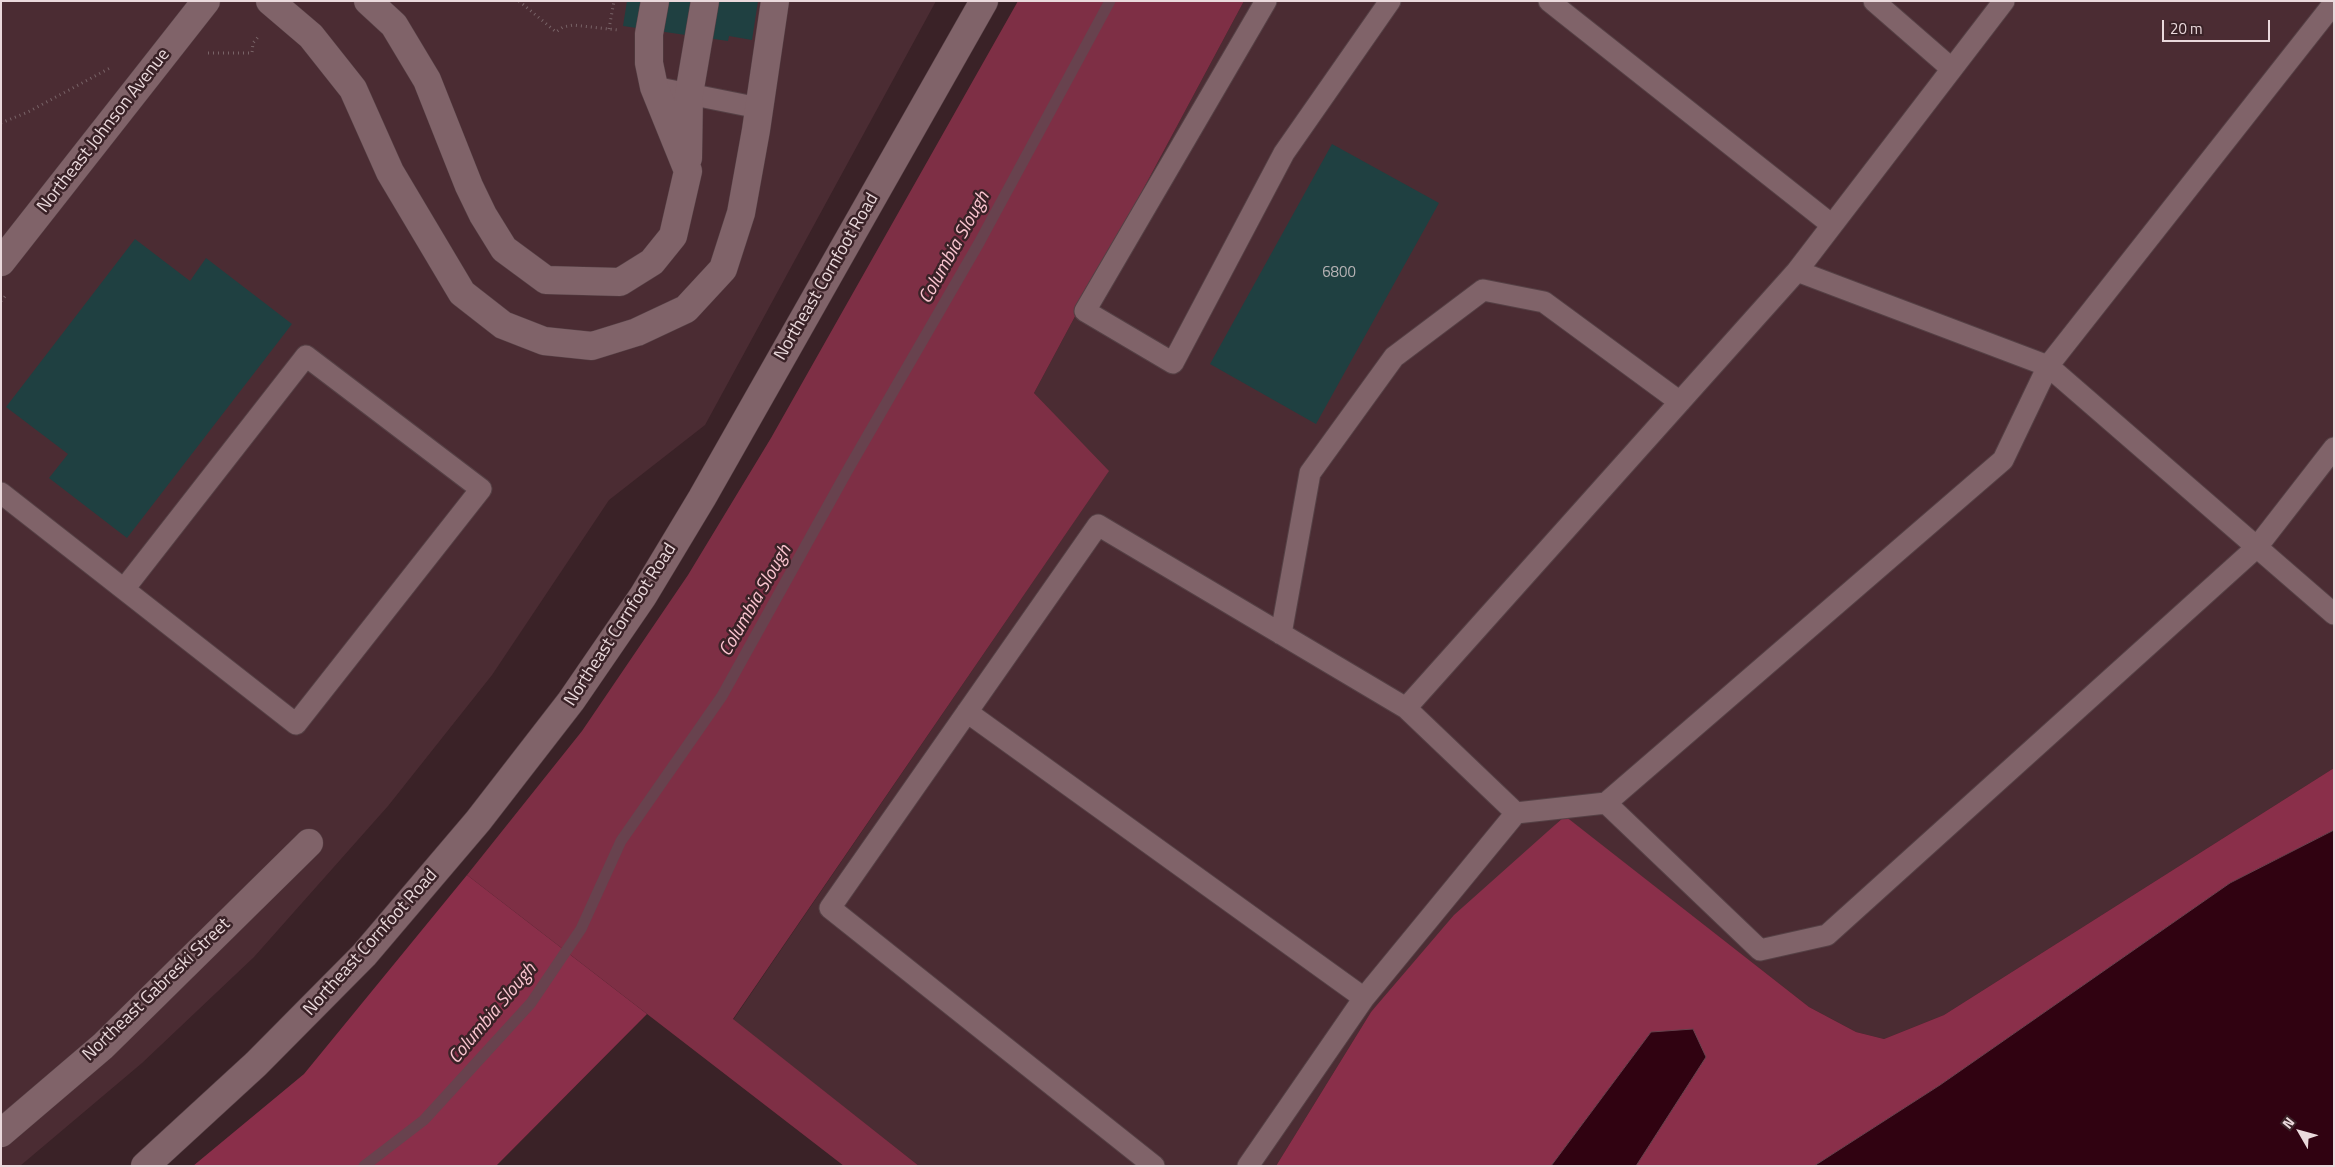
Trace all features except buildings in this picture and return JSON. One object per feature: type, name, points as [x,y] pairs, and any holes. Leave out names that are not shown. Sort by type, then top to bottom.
[{"type":"street","name":"Northeast Johnson Avenue","points":[[1,262],[206,1]]},
{"type":"street","points":[[270,1],[312,36],[353,89],[390,172],[462,293],[503,325],[544,341],[592,346],[637,332],[686,309],[724,269],[741,213],[775,1]]},
{"type":"street","points":[[368,1],[394,25],[427,80],[483,215],[504,249],[546,280],[620,282],[652,262],[673,236],[688,171],[689,94],[705,1]]},
{"type":"street","points":[[655,1],[649,34],[649,63],[654,87],[688,171]]},
{"type":"street","name":"Northeast Cornfoot Road","points":[[145,1166],[256,1064],[364,955],[478,821],[571,701],[643,596],[698,505],[984,1]]},
{"type":"street","name":"Northeast Gabreski Street","points":[[1,1133],[103,1046],[308,843]]},
{"type":"lane","points":[[1266,1],[1085,311],[1173,363],[1284,153],[1390,1]]},
{"type":"lane","points":[[1549,1],[1832,225]]},
{"type":"lane","points":[[1874,1],[1952,69]]},
{"type":"lane","points":[[1406,708],[1797,271],[2004,1]]},
{"type":"lane","points":[[1248,1166],[1364,998],[1516,814],[1606,803],[2003,460],[2048,366],[2334,3]]},
{"type":"lane","points":[[654,87],[759,108]]},
{"type":"lane","points":[[1797,271],[2048,366],[2334,614]]},
{"type":"lane","points":[[1281,634],[1310,473],[1394,357],[1483,290],[1544,302],[1680,402]]},
{"type":"lane","points":[[1,493],[296,724],[481,489],[306,356],[124,589]]},
{"type":"lane","points":[[1606,803],[1760,950],[1827,935],[2257,547],[2334,448]]},
{"type":"lane","points":[[1154,1166],[830,908],[1098,525],[1406,708],[1516,814]]},
{"type":"lane","points":[[967,712],[1364,998]]},
{"type":"path","points":[[609,29],[614,1]]},
{"type":"path","points":[[1,123],[28,112],[115,66],[123,64],[144,79]]},
{"type":"shaded area","points":[[1,1],[936,1],[705,425],[609,500],[492,675],[388,806],[254,957],[142,1063],[20,1166],[1,1166]]},
{"type":"shaded area","points":[[1018,1],[1244,1],[1034,393],[1109,471],[733,1019],[919,1166],[844,1166],[467,875],[582,731],[688,575],[771,438]]},
{"type":"shaded area","points":[[1244,1],[2334,1],[2334,768],[1944,1015],[1884,1039],[1856,1032],[1809,1007],[1564,816],[1371,1012],[1276,1166],[919,1166],[733,1020],[1108,472],[1034,393]]},
{"type":"shaded area","points":[[2334,768],[2334,830],[2230,883],[1940,1085],[1814,1166],[1636,1166],[1706,1057],[1651,1032],[1551,1166],[1276,1166],[1371,1012],[1454,915],[1565,816],[1809,1007],[1856,1032],[1884,1039],[1944,1015]]},
{"type":"shaded area","points":[[2334,830],[2334,1166],[1814,1166],[1940,1085],[2230,883]]},
{"type":"shaded area","points":[[467,875],[647,1014],[496,1166],[193,1166],[304,1074]]},
{"type":"shaded area","points":[[1693,1029],[1706,1057],[1636,1166],[1551,1166],[1651,1032]]},
{"type":"waterway","name":"Columbia Slough","points":[[364,1166],[424,1120],[531,1003],[581,929],[621,841],[722,696],[850,466],[979,243],[1110,1]]}]
